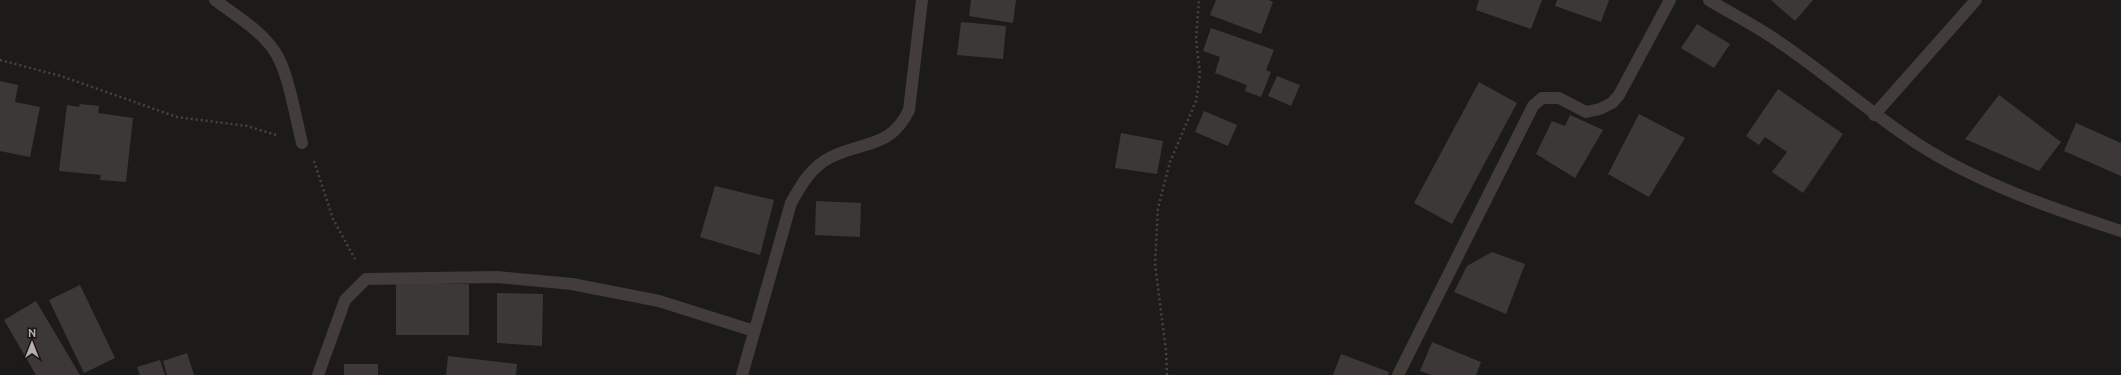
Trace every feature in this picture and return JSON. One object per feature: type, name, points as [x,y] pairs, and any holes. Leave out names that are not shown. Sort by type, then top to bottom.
[{"type":"street","points":[[215,0],[257,32],[276,53],[282,65],[302,143]]},
{"type":"street","points":[[742,375],[791,203],[805,177],[830,158],[892,134],[902,124],[909,110],[922,0]]},
{"type":"street","points":[[1398,375],[1534,106],[1542,98],[1559,98],[1586,112],[1600,109],[1612,104],[1619,95],[1670,0]]},
{"type":"street","points":[[1709,0],[1779,42],[1874,114],[1922,147],[1968,171],[2020,194],[2121,231]]},
{"type":"street","points":[[1874,114],[1976,0]]},
{"type":"street","points":[[318,375],[345,300],[366,279],[497,277],[572,284],[659,301],[754,331]]},
{"type":"path","points":[[1167,375],[1166,351],[1155,264],[1158,208],[1170,162],[1196,101],[1200,75],[1196,39],[1198,0]]},
{"type":"path","points":[[0,60],[61,76],[177,117],[247,126],[302,143],[313,160],[333,218],[366,279]]},
{"type":"building","points":[[971,0],[1016,0],[1013,23],[969,16]]},
{"type":"building","points":[[1216,0],[1269,0],[1273,2],[1261,34],[1210,15]]},
{"type":"building","points":[[1479,0],[1542,0],[1531,29],[1476,10]]},
{"type":"building","points":[[1557,0],[1609,0],[1601,22],[1555,6]]},
{"type":"building","points":[[1771,0],[1813,0],[1795,21]]},
{"type":"building","points":[[961,22],[1006,26],[1003,59],[957,55]]},
{"type":"building","points":[[1697,24],[1730,44],[1714,68],[1681,48]]},
{"type":"building","points":[[1211,28],[1274,50],[1266,70],[1271,72],[1261,97],[1245,91],[1247,85],[1215,73],[1220,57],[1203,51]]},
{"type":"building","points":[[1277,76],[1300,85],[1291,106],[1268,96]]},
{"type":"building","points":[[0,81],[18,85],[15,102],[40,107],[30,157],[0,151]]},
{"type":"building","points":[[1479,82],[1517,103],[1452,224],[1414,203]]},
{"type":"building","points":[[1778,89],[1843,134],[1803,193],[1772,172],[1787,152],[1765,137],[1759,145],[1746,136]]},
{"type":"building","points":[[1999,95],[2061,142],[2039,171],[1965,139]]},
{"type":"building","points":[[80,104],[99,106],[98,113],[133,118],[126,182],[100,180],[101,175],[59,171],[67,105],[79,107]]},
{"type":"building","points":[[1204,111],[1237,125],[1228,146],[1195,132]]},
{"type":"building","points":[[1639,114],[1685,138],[1649,197],[1608,174]]},
{"type":"building","points":[[1570,115],[1603,130],[1575,178],[1536,154],[1552,121],[1565,126]]},
{"type":"building","points":[[2076,123],[2121,143],[2121,176],[2064,151]]},
{"type":"building","points":[[1121,133],[1163,141],[1157,174],[1115,168]]},
{"type":"building","points":[[715,186],[774,200],[760,255],[700,237]]},
{"type":"building","points":[[816,201],[861,203],[860,237],[815,235]]},
{"type":"building","points":[[1492,252],[1525,264],[1506,314],[1454,292],[1467,266]]},
{"type":"building","points":[[396,284],[469,284],[469,335],[396,335]]},
{"type":"building","points":[[80,285],[115,358],[84,373],[49,300]]},
{"type":"building","points":[[497,293],[543,294],[542,346],[497,343]]},
{"type":"building","points":[[36,301],[80,375],[36,375],[4,320]]},
{"type":"building","points":[[1432,342],[1481,362],[1476,375],[1431,375],[1420,371]]},
{"type":"building","points":[[187,353],[194,375],[167,375],[163,361]]},
{"type":"building","points":[[1341,354],[1389,372],[1388,375],[1333,375]]},
{"type":"building","points":[[448,356],[517,364],[516,375],[446,375]]},
{"type":"building","points":[[160,360],[165,375],[140,375],[137,367]]},
{"type":"building","points":[[344,364],[378,364],[378,375],[344,375]]}]
